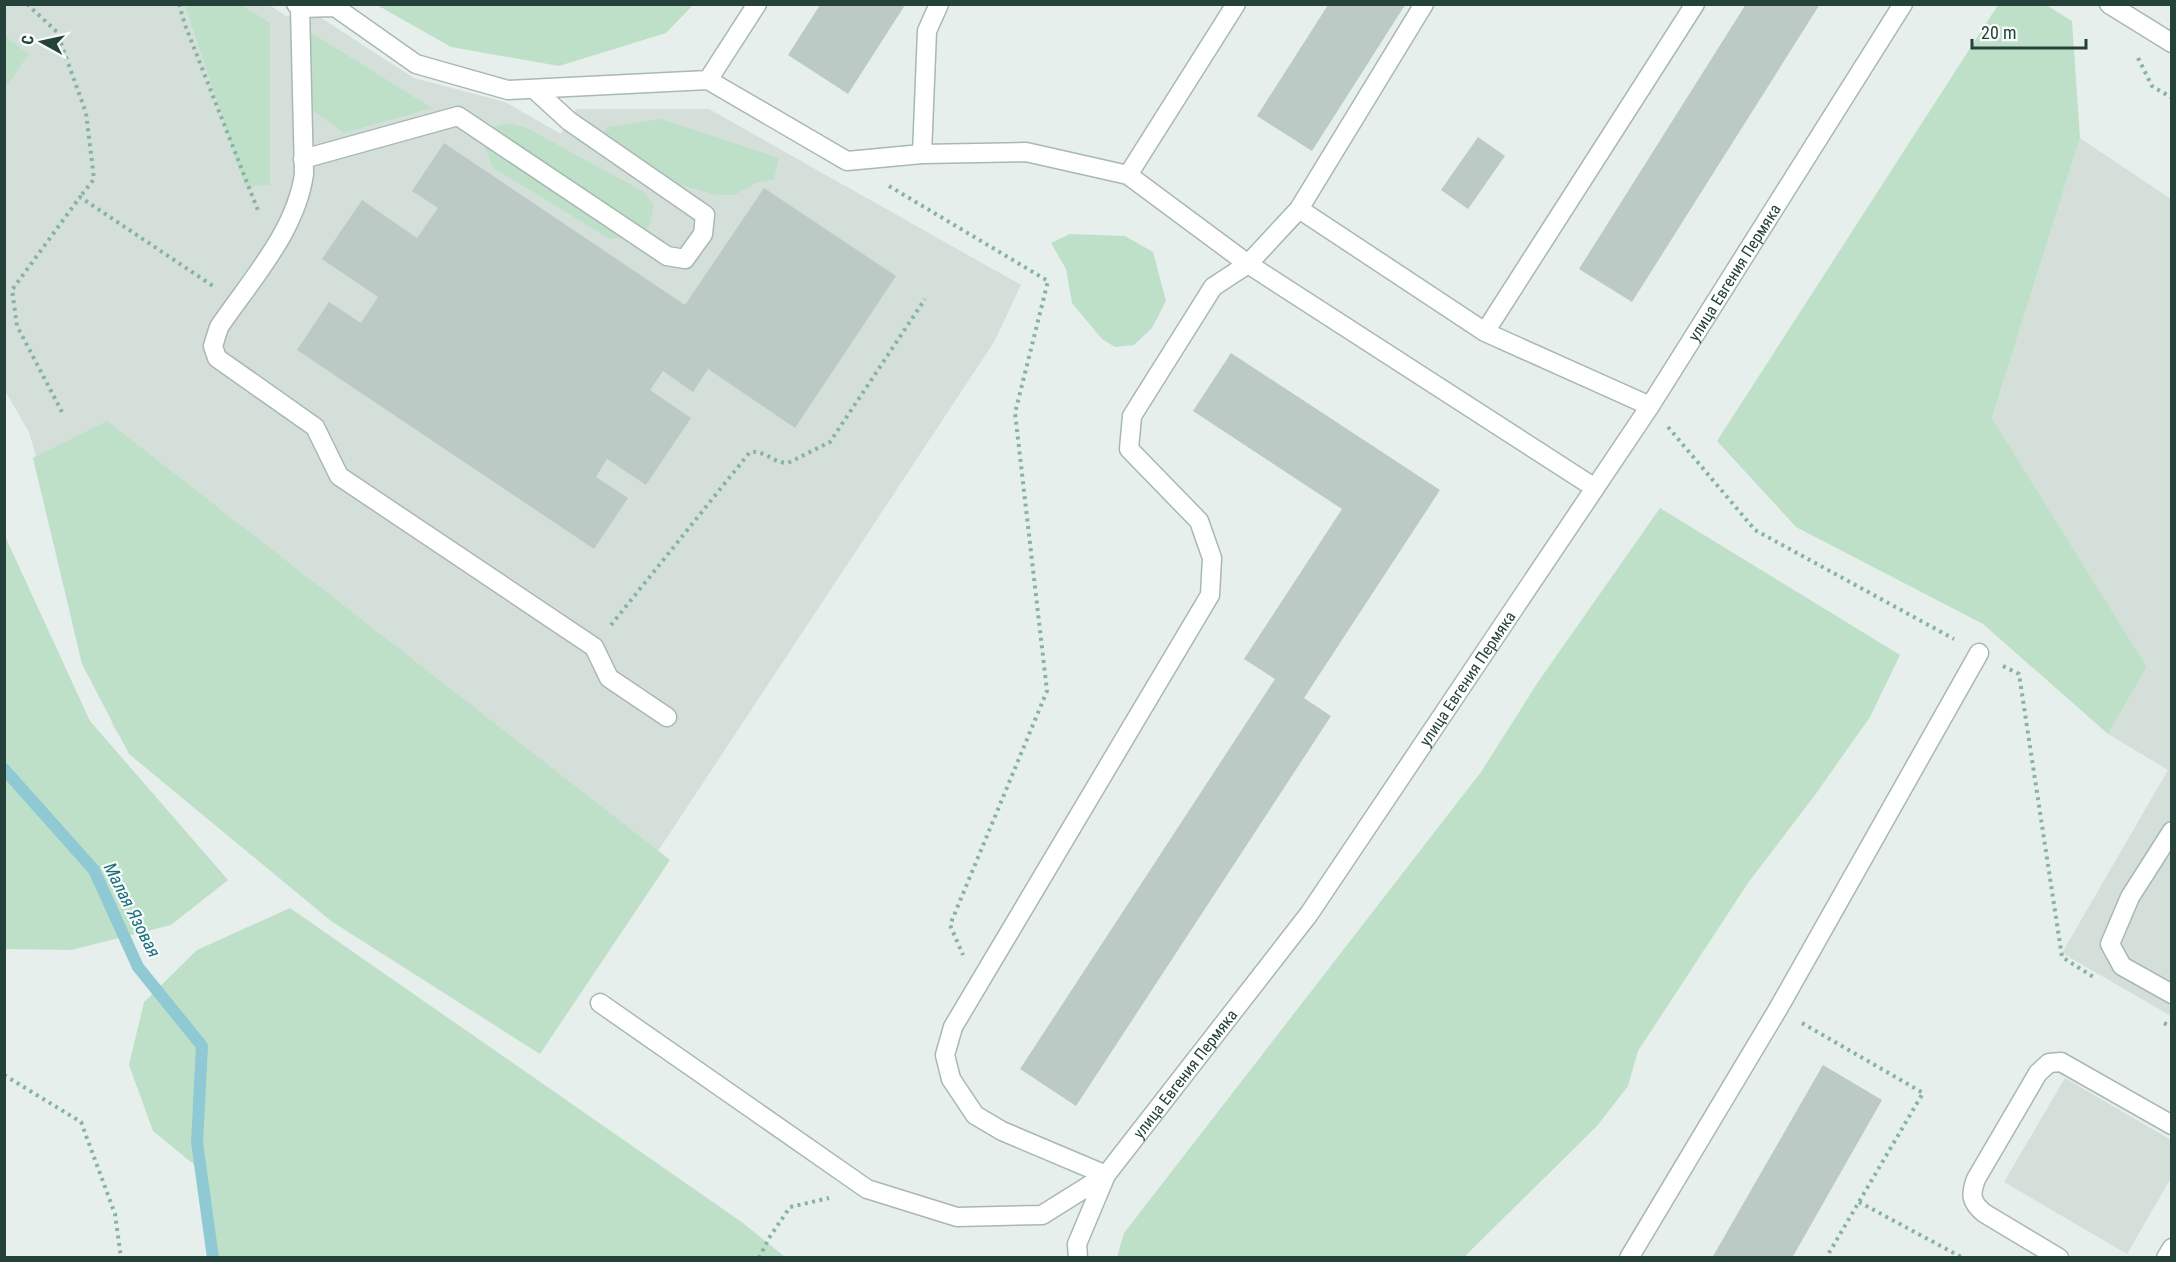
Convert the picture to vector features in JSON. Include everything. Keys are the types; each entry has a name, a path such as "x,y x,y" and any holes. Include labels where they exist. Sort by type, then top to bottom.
{"street":[{"path":"708,80 757,4"},
{"path":"922,154 927,31 939,4"},
{"path":"1128,175 1236,4"},
{"path":"1106,1175 1002,1131 975,1115 951,1079 945,1055 951,1036 977,987 1210,595 1212,558 1199,521 1129,449 1132,416 1213,287 1248,264 1299,209 1424,4"},
{"path":"1485,332 1695,4"},
{"name":"улица Евгения Пермяка","path":"1106,1175 1309,914 1650,406 1903,4"},
{"path":"2109,4 2172,43"},
{"path":"667,717 609,678 594,646 339,476 315,427 217,358 213,346 219,327 291,220 300,197 303,159 298,6 335,7 416,64 508,90 708,80 847,161 922,154 1026,152 1128,175 1248,264 1595,488"},
{"path":"303,159 458,116 667,256 685,259 703,234 705,215 700,208 569,121 534,89"},
{"path":"1299,209 1485,332 1650,406"},
{"path":"1629,1257 1778,1009 1979,653"},
{"path":"2172,831 2130,897 2110,944 2122,966 2172,994"},
{"path":"600,1003 867,1190 957,1217 1042,1215 1106,1175"},
{"path":"2059,1257 1984,1213 1974,1205 1971,1193 1976,1179 2038,1072 2049,1063 2061,1062 2172,1125"},
{"path":"1078,1257 1077,1244 1106,1175"},
{"path":"2166,1257 2172,1248"}],"path":[{"path":"27,4 57,32 86,113 94,179 12,290 16,326 62,412"},
{"path":"179,4 185,25 273,247"},
{"path":"887,185 1048,281 1015,413 1047,692 950,925 977,987"},
{"path":"80,197 236,302"},
{"path":"594,646 750,452 757,451 780,463 788,463 830,442 925,299"},
{"path":"1778,1009 1923,1093 1826,1257"},
{"path":"4,1075 81,1122 115,1214 121,1257"},
{"path":"759,1257 790,1207 867,1190"},
{"path":"1859,1202 1963,1257"}],"shaded area":[{"path":"268,4 286,16 318,16 414,78 505,102 561,134 576,109 709,109 1021,285 994,342 532,1042 131,753 113,726 29,432 5,391 4,5"},
{"path":"2080,138 2171,199 2171,1016 2062,953 2168,770 2108,734 2147,667 1992,418"},
{"path":"2065,1078 2171,1140 2171,1178 2127,1254 2004,1182"}],"green space":[{"path":"185,5 242,5 270,23 270,185 245,186"},
{"path":"377,5 693,5 666,33 559,66 451,47"},
{"path":"1998,5 2046,5 2072,21 2080,138 1992,418 2147,667 2108,734 1983,624 1796,527 1717,441"},
{"path":"310,32 432,108 344,133 305,105"},
{"path":"5,36 29,54 5,88"},
{"path":"661,119 779,158 774,179 756,183 734,195 717,195 667,181 603,140 606,127"},
{"path":"509,123 527,128 644,192 654,205 650,225 641,235 610,239 493,168 485,148 487,129"},
{"path":"1070,234 1125,236 1153,252 1166,301 1152,328 1134,345 1115,347 1102,339 1072,303 1066,269 1051,243"},
{"path":"107,421 670,860 540,1054 331,921 129,754 82,664 33,458"},
{"path":"1660,508 1900,655 1870,717 1815,795 1748,883 1638,1051 1628,1086 1597,1126 1464,1257 1117,1257 1124,1233 1481,772 1538,682"},
{"path":"4,534 90,721 228,880 171,925 71,950 5,949"},
{"path":"290,908 743,1223 785,1257 212,1257 208,1176 153,1131 129,1065 144,1002 197,950"}],"building":[{"path":"1746,4 1820,4 1632,302 1579,269"},
{"path":"820,5 905,5 848,94 788,55"},
{"path":"1328,5 1405,5 1312,151 1257,116"},
{"path":"1478,137 1505,156 1468,209 1441,190"},
{"path":"444,143 685,305 764,188 896,276 795,428 708,369 693,392 663,371 650,390 691,418 646,485 607,459 596,477 628,498 594,549 297,350 329,302 361,323 378,297 322,259 362,200 417,238 438,208 412,191"},
{"path":"1231,353 1440,490 1304,698 1331,716 1076,1106 1020,1069 1275,679 1244,659 1342,509 1193,411"},
{"path":"1823,1065 1882,1100 1792,1258 1712,1258"}],"waterway":[{"name":"Малая Язовая","path":"4,769 94,870 138,967 202,1046 197,1142 213,1258"}]}
